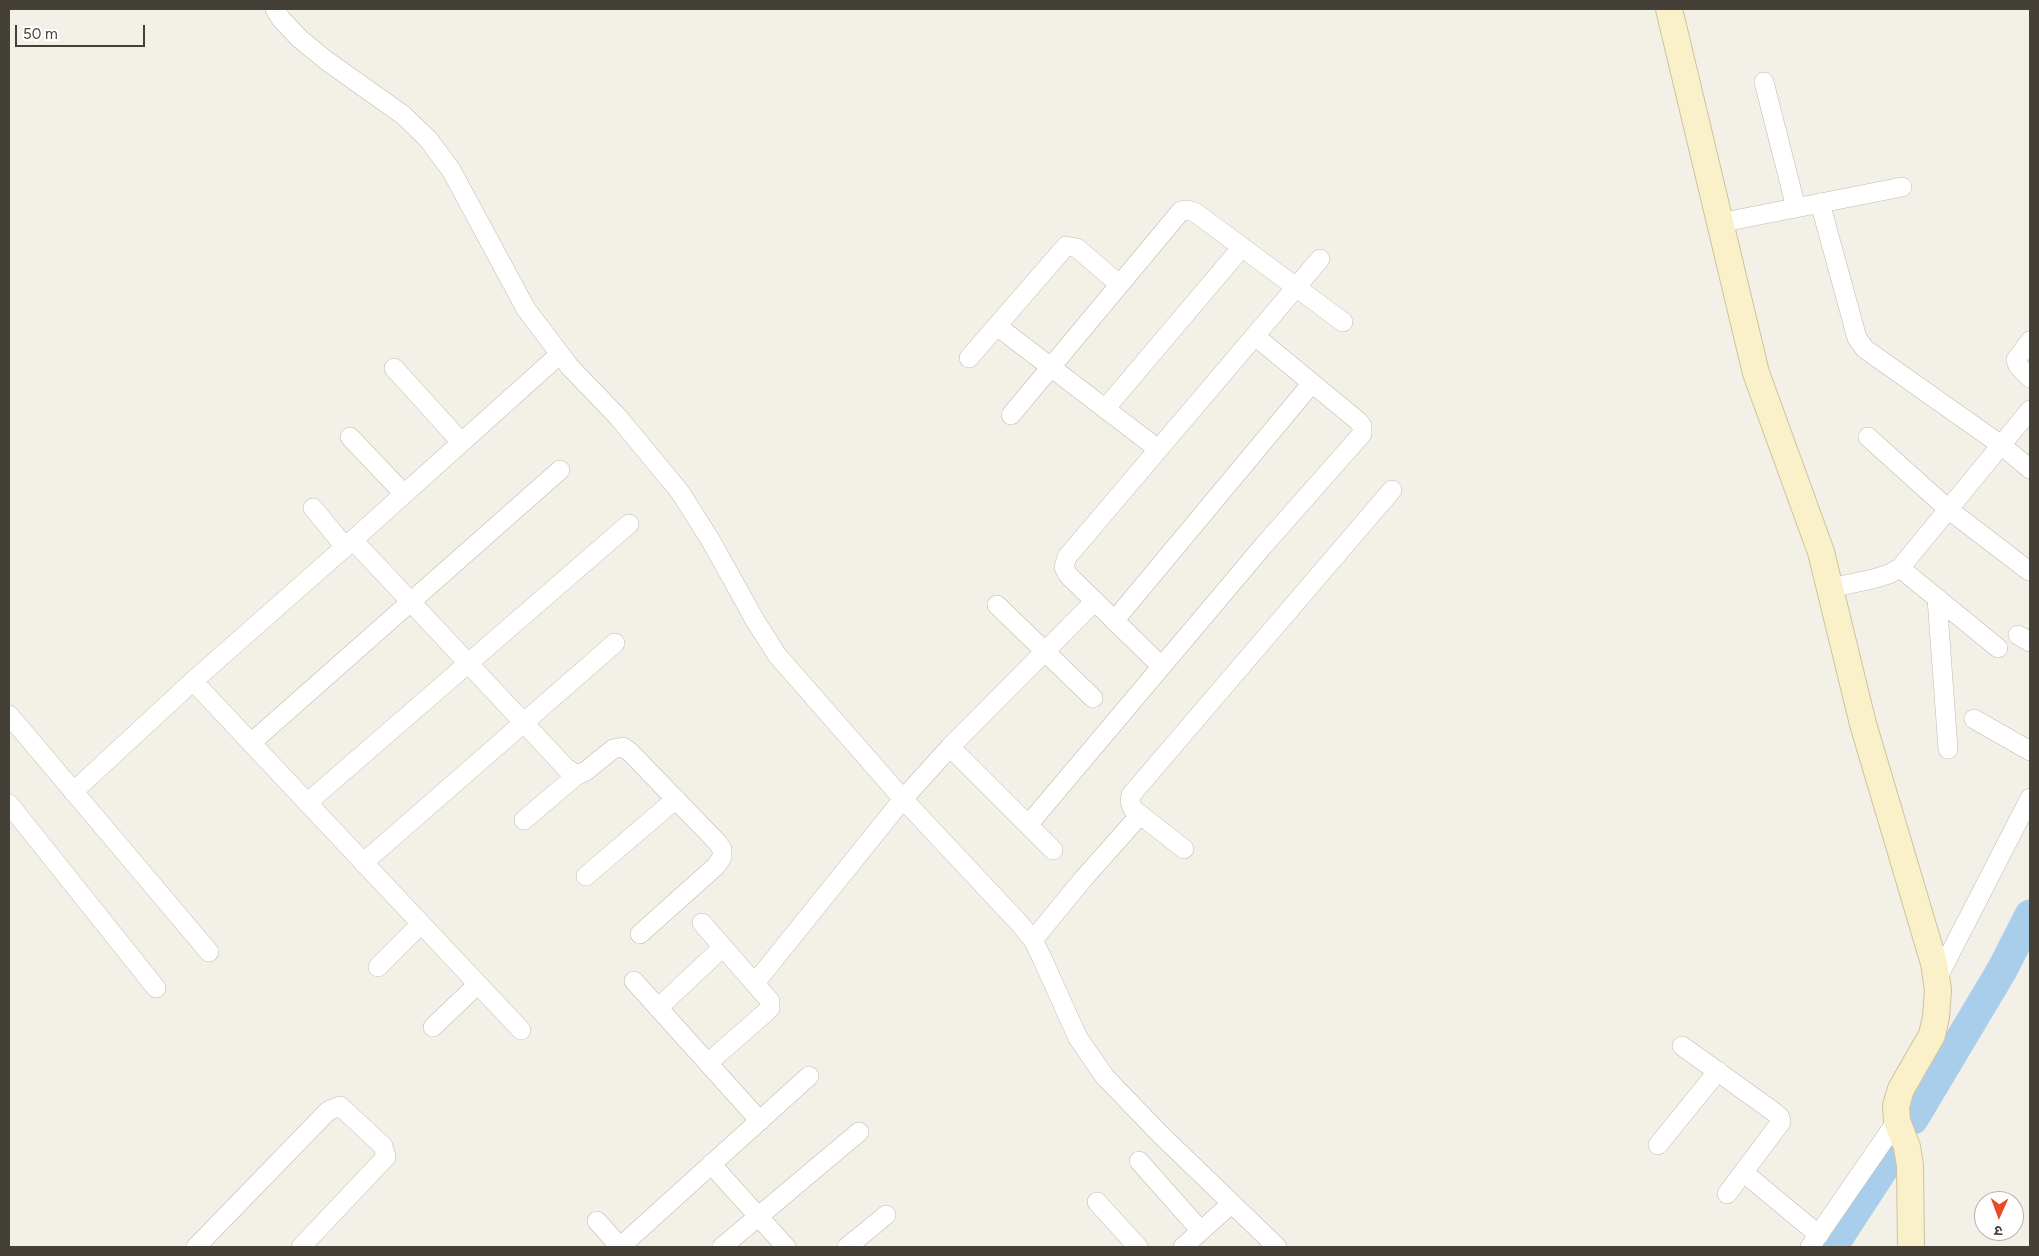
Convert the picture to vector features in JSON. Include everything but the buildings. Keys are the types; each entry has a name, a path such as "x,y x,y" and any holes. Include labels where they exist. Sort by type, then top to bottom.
{"street":[{"path":"275,9 281,19 300,39 327,61 403,115 428,139 451,170 526,309 560,354 618,417 680,492 711,541 777,656 903,798 1020,924 1032,940 1078,1038 1105,1077 1231,1204 1277,1247"},
{"path":"1669,9 1756,373 1820,552 1863,724 1934,963 1938,990 1936,1017 1932,1035 1901,1089 1896,1106 1897,1121 1907,1147 1910,1166 1911,1247"},
{"path":"1764,82 1796,208"},
{"path":"1720,223 1902,187"},
{"path":"1820,203 1858,338 1865,349 2001,444 2030,469"},
{"path":"1011,415 1181,211 1188,210 1196,213 1343,322"},
{"path":"969,358 1066,246 1077,248 1119,284"},
{"path":"1105,410 1242,247"},
{"path":"1161,666 1068,576 1064,567 1067,557 1320,259"},
{"path":"997,326 1158,449"},
{"path":"1028,825 1264,545 1362,434 1362,426 1358,421 1255,336"},
{"path":"2030,341 2016,360 2018,366 2030,378"},
{"path":"73,792 193,681 560,354"},
{"path":"394,368 462,442"},
{"path":"1114,621 1312,383"},
{"path":"1830,588 1873,579 1900,568 2030,410"},
{"path":"350,437 404,494"},
{"path":"1868,437 1948,508 2029,571"},
{"path":"251,743 560,470"},
{"path":"1184,848 1133,810 1130,802 1131,795 1392,490"},
{"path":"313,508 412,601 467,664 566,768 577,775"},
{"path":"307,803 629,524"},
{"path":"1900,568 1998,648"},
{"path":"1937,598 1948,749"},
{"path":"755,983 903,798 950,747 1094,602"},
{"path":"997,605 1093,698"},
{"path":"364,863 615,643"},
{"path":"193,681 520,1030"},
{"path":"9,716 208,952"},
{"path":"1974,719 2030,751"},
{"path":"524,820 577,775 586,771 613,749 622,747 630,752 722,849 722,857 716,866 640,934"},
{"path":"950,747 1052,850"},
{"path":"1936,979 2030,798"},
{"path":"586,876 676,799"},
{"path":"9,804 156,988"},
{"path":"1032,940 1140,815"},
{"path":"702,923 770,1001 770,1008 708,1063"},
{"path":"378,967 422,924"},
{"path":"658,1008 723,947"},
{"path":"634,981 760,1121"},
{"path":"433,1027 478,984"},
{"path":"1682,1046 1780,1117 1781,1122 1727,1194"},
{"path":"1658,1145 1718,1072"},
{"path":"597,1221 616,1246 712,1164 810,1076"},
{"path":"196,1247 328,1111 340,1106 382,1146 386,1157 301,1247"},
{"path":"1743,1172 1814,1241 1897,1121"},
{"path":"722,1247 859,1132"},
{"path":"1139,1161 1201,1231"},
{"path":"712,1164 786,1247"},
{"path":"1097,1202 1138,1247"},
{"path":"1183,1247 1231,1204"},
{"path":"847,1247 886,1215"}],"waterway":[{"path":"1913,1119 2002,970 2030,915"},
{"path":"1832,1247 1892,1155"}]}
